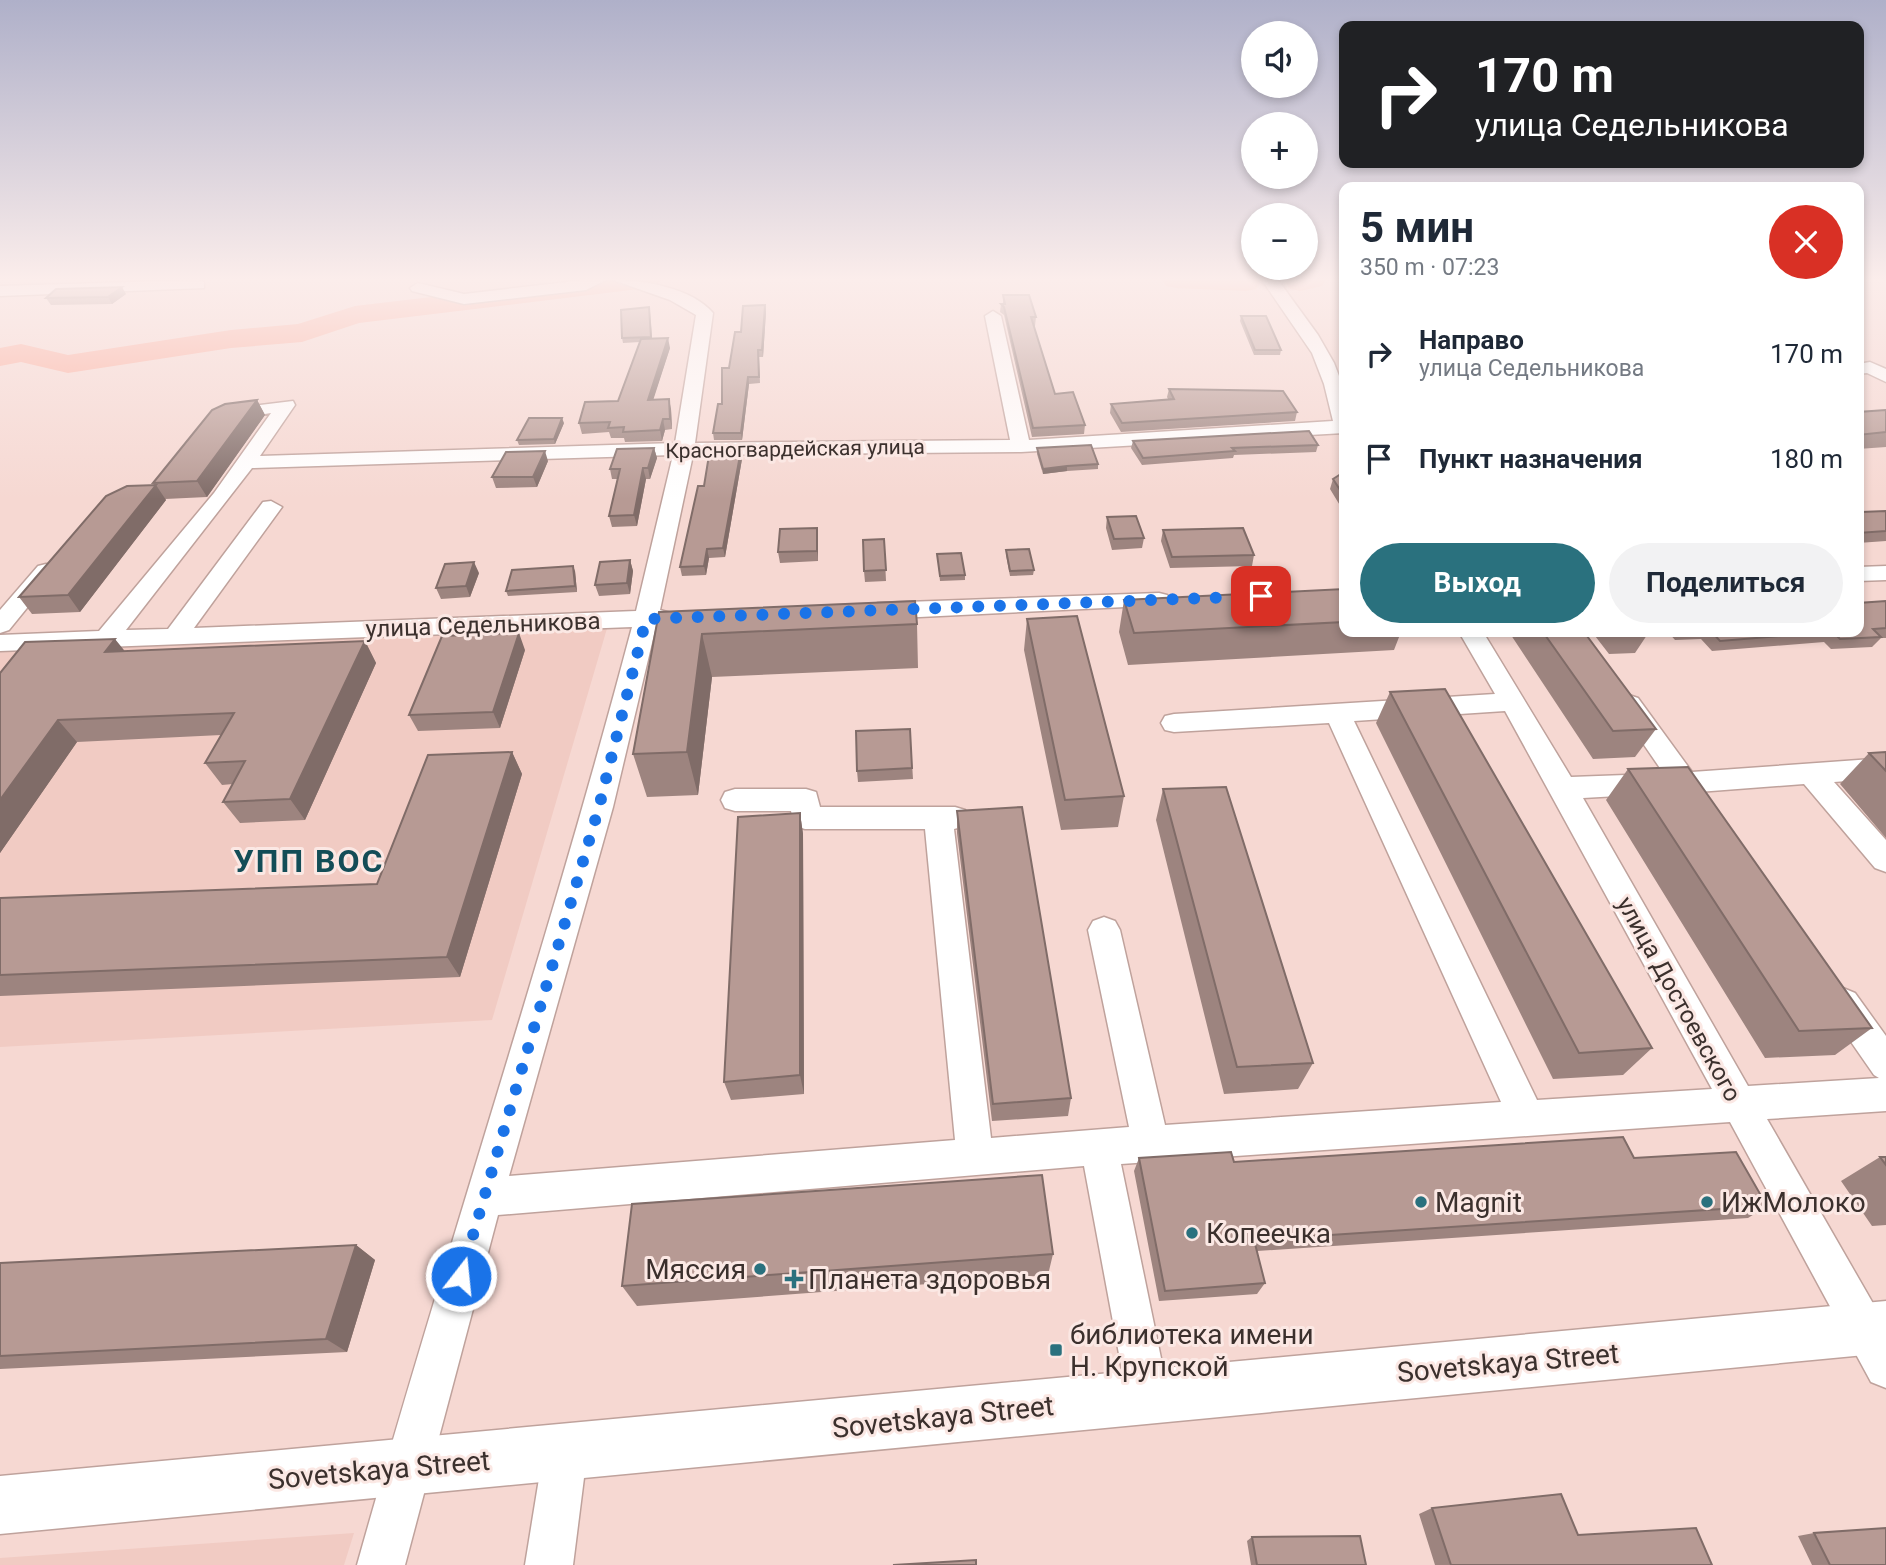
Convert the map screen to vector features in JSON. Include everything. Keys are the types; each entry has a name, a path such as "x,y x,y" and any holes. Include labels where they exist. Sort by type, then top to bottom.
{"main road":[{"name":"Sovetskaya Street","path":"0,1505 407,1466 565,1454 1148,1397 1879,1341"}],"street":[{"path":"381,1565 484,1197 599,807 646,619 684,449 699,353"},
{"path":"1001,353 1021,446"},
{"path":"1320,353 1339,400"},
{"path":"1864,368 1870,367 1886,377"},
{"path":"106,639 246,462 286,405 229,412 208,421"},
{"name":"Красногвардейская улица","path":"246,462 684,449 1021,446 1339,426"},
{"path":"174,638 271,507"},
{"path":"0,625 62,552"},
{"path":"1864,574 1886,573"},
{"path":"852,612 1178,599"},
{"name":"улица Седельникова","path":"0,643 687,617"},
{"name":"улица Достоевского","path":"1474,637 1563,788 1737,1104 1879,1341"},
{"path":"1616,686 1693,794"},
{"path":"1174,723 1511,702"},
{"path":"1338,714 1527,1118"},
{"path":"1563,788 1693,794 1811,774 1886,768"},
{"path":"1811,774 1886,860"},
{"path":"736,800 806,800 805,818 985,818"},
{"path":"938,818 975,1157"},
{"path":"1104,930 1151,1144"},
{"path":"1830,985 1886,1063"},
{"path":"484,1197 1099,1147 1886,1094"},
{"path":"1099,1147 1148,1397"},
{"path":"549,1565 565,1454"}],"shaded area":[{"path":"608,625 492,1020 0,1047 0,652"},
{"path":"354,1533 344,1565 0,1565 0,1558"}],"building":[{"path":"636,353 663,353 648,400 669,399 670,419 663,419 660,430 623,432 624,427 608,428 610,422 579,423 585,402 618,401"},
{"path":"731,353 758,353 759,377 748,377 741,433 713,433 718,404 722,404 722,368 729,368"},
{"path":"1015,353 1042,353 1055,394 1073,392 1085,425 1033,428"},
{"path":"1169,389 1283,391 1297,412 1122,423 1111,404 1174,399"},
{"path":"257,400 197,481 153,483 212,410 225,404"},
{"path":"1886,410 1886,432 1864,434 1864,412"},
{"path":"529,418 562,418 554,439 517,440"},
{"path":"1309,431 1318,445 1232,448 1235,451 1143,458 1133,441"},
{"path":"1091,445 1098,464 1043,469 1037,448"},
{"path":"654,448 648,468 643,468 634,515 609,516 620,469 610,469 617,449"},
{"path":"710,449 741,450 723,548 707,549 704,566 680,567 698,486 704,486"},
{"path":"545,451 533,477 492,477 506,452"},
{"path":"1339,475 1339,488 1333,479"},
{"path":"156,485 68,595 19,597 106,496 127,486"},
{"path":"1886,511 1886,531 1864,533 1864,512"},
{"path":"1136,516 1144,538 1114,539 1107,517"},
{"path":"817,528 817,551 778,552 780,529"},
{"path":"1243,528 1254,555 1172,557 1163,530"},
{"path":"884,539 886,570 864,571 863,540"},
{"path":"1029,549 1034,570 1010,571 1006,550"},
{"path":"961,553 965,575 940,576 937,554"},
{"path":"630,560 627,583 595,585 600,562"},
{"path":"474,562 466,586 436,588 445,564"},
{"path":"573,566 575,586 506,591 512,570"},
{"path":"1339,589 1339,622 1134,633 1124,600"},
{"path":"915,601 917,624 702,634 687,752 633,754 659,612"},
{"path":"1886,601 1886,628 1873,629 1881,637 1840,639 1838,637 1864,637 1864,603"},
{"path":"1077,616 1124,796 1065,800 1027,619"},
{"path":"519,633 493,712 409,715 442,636"},
{"path":"1547,637 1588,637 1656,729 1613,731"},
{"path":"1716,637 1769,637 1720,641"},
{"path":"115,639 105,652 365,641 290,799 223,802 245,761 205,763 234,713 58,720 0,800 0,673 25,642"},
{"path":"1445,689 1652,1048 1579,1053 1390,692"},
{"path":"910,729 912,768 857,771 856,731"},
{"path":"512,752 447,957 0,975 0,898 377,884 428,755"},
{"path":"1886,752 1886,771 1869,753"},
{"path":"1688,767 1872,1028 1799,1031 1628,769"},
{"path":"1226,787 1313,1063 1237,1067 1163,789"},
{"path":"1022,807 1071,1098 993,1104 957,811"},
{"path":"800,813 800,1075 724,1082 738,817"},
{"path":"1623,1137 1634,1158 1736,1152 1767,1206 1254,1240 1265,1283 1165,1291 1139,1158 1231,1152 1234,1162"},
{"path":"1042,1175 1053,1254 622,1286 632,1204"},
{"path":"356,1245 326,1339 0,1356 0,1263"},
{"path":"1561,1494 1578,1535 1696,1528 1712,1565 1451,1565 1432,1508"},
{"path":"1886,1528 1886,1565 1830,1565 1814,1533"},
{"path":"1360,1536 1366,1565 1257,1565 1252,1537"},
{"path":"976,1560 976,1565 893,1565"}],"waterway":[{"path":"0,357 21,353"},
{"path":"21,353 68,364 140,353"}],"place":[{"name":"Magnit","path":"1421,1202"},
{"name":"ИжМолоко","path":"1707,1202"},
{"name":"Копеечка","path":"1192,1233"},
{"name":"Мяссия","path":"760,1269"},
{"name":"Планета здоровья","path":"794,1279"},
{"name":"библиотека имени Н. Крупской","path":"1056,1350"}],"district":[{"name":"УПП ВОС","path":"309,861"}],"route":[{"path":"461,1276 599,807 646,619 1261,596"}]}
